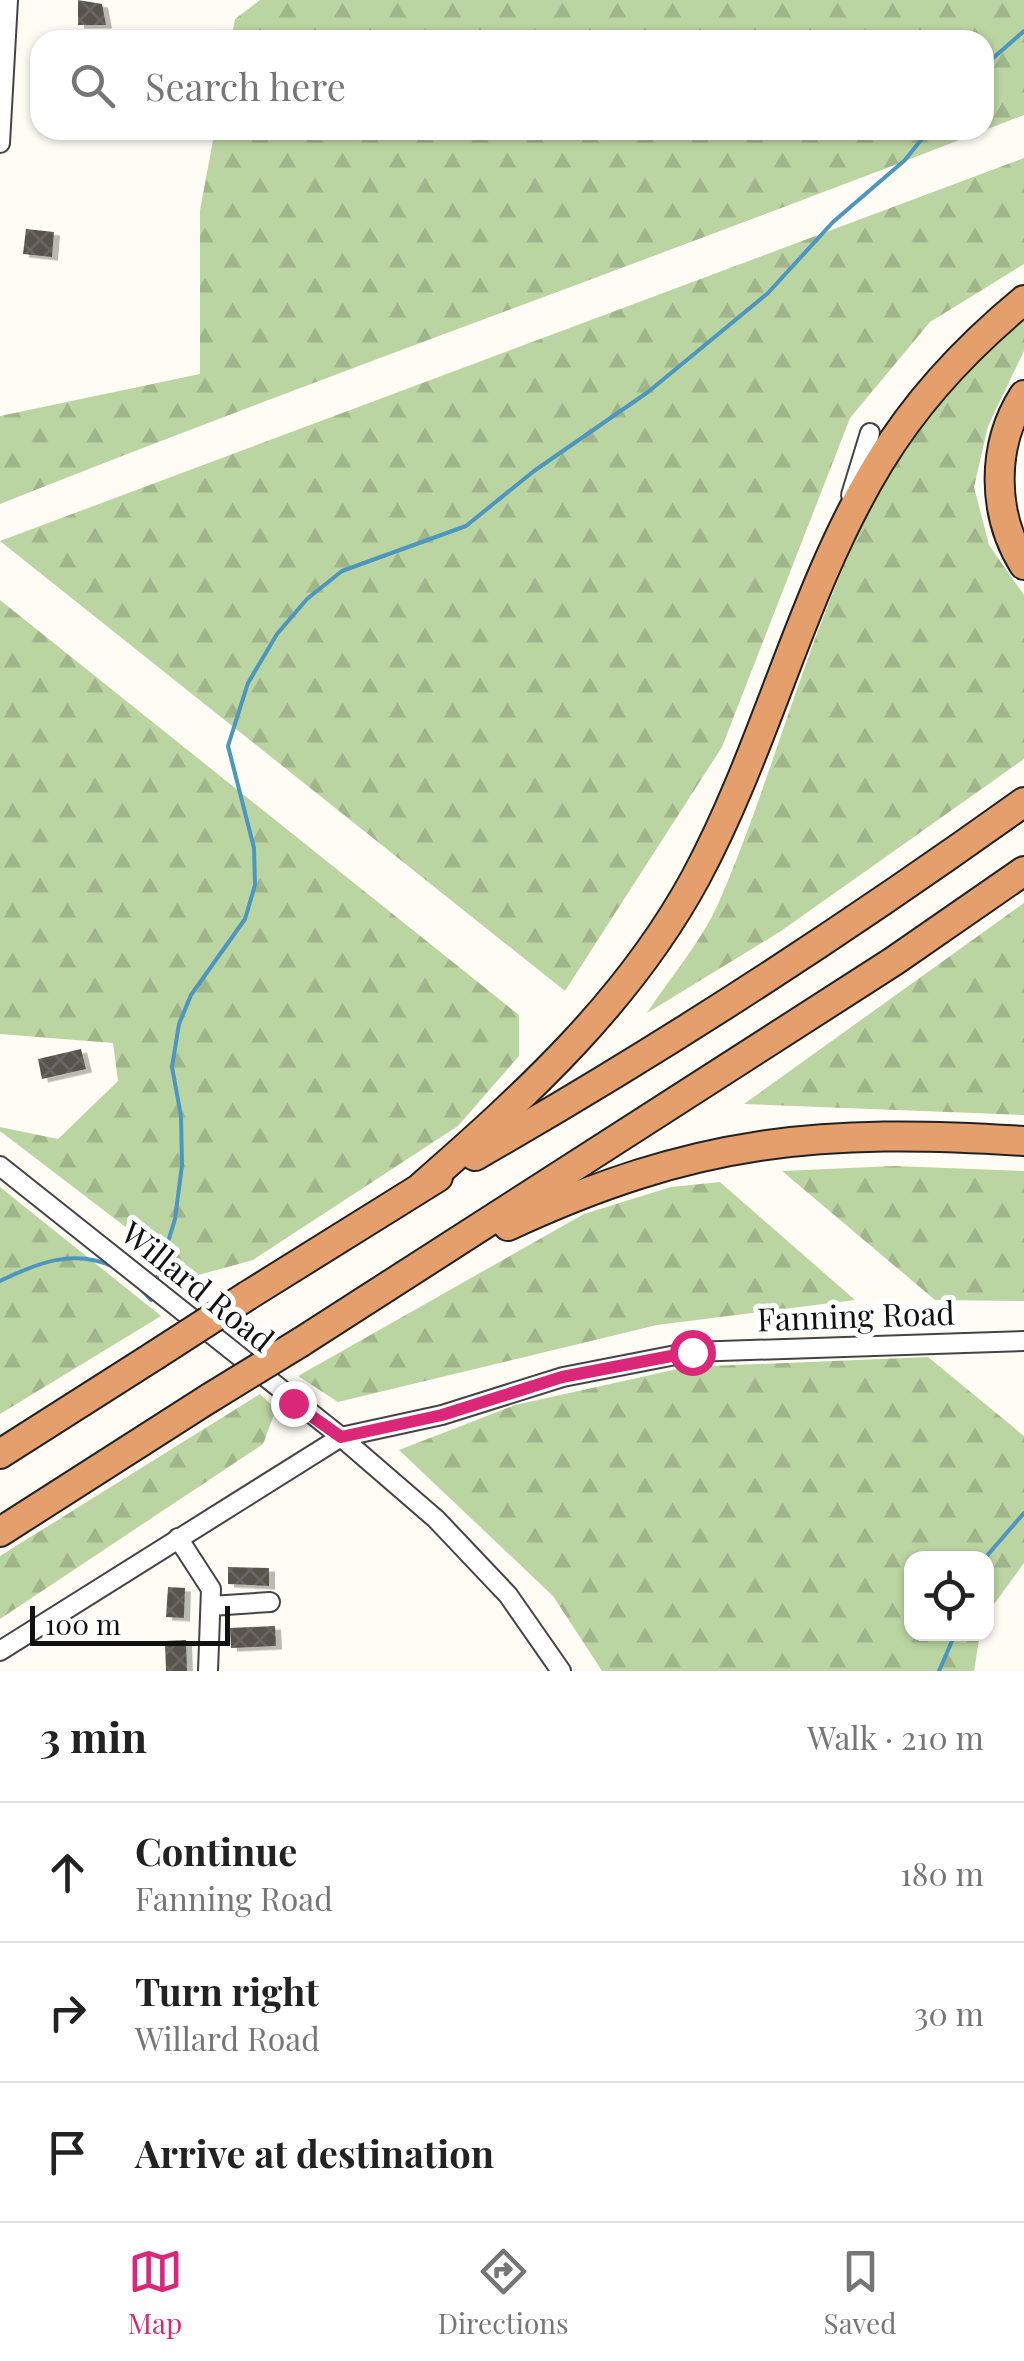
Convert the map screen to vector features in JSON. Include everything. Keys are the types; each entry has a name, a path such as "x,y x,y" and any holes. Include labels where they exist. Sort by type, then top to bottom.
{"highway":[{"path":"422,1186 580,1040 665,930 732,806 857,502 900,430 959,359 1024,300"},
{"path":"1024,395 1008,429 1000,486 1002,515 1024,565"},
{"path":"0,1454 422,1186 561,1107 858,916 1024,802"},
{"path":"0,1532 894,961 1024,871"},
{"path":"382,1291 582,1193 657,1166 718,1151 846,1135 1024,1141"}],"street":[{"path":"0,143 8,0"},
{"path":"826,574 870,434"},
{"name":"Willard Road","path":"0,1166 341,1437 486,1569 561,1671"},
{"name":"Fanning Road","path":"0,1651 341,1437 442,1415 562,1377 692,1352 1024,1341"},
{"path":"178,1538 211,1589 208,1671"},
{"path":"211,1606 270,1602"}],"green space":[{"path":"260,0 1024,0 1024,115 994,126 994,30 233,30 235,19"},
{"path":"213,140 959,140 0,504 0,416 200,374 200,210"},
{"path":"1024,158 1024,264 930,322 850,418 722,747 565,991 0,541"},
{"path":"1024,317 1024,351 988,426 974,487 989,545 1024,595 1024,759 781,931 647,1013 718,904 835,586 871,507 913,434 963,370"},
{"path":"0,600 519,1015 519,1056 458,1126 253,1260 191,1277 0,1131 0,1127 58,1139 118,1081 113,1043 0,1034"},
{"path":"1024,903 1024,1115 744,1104"},
{"path":"894,1166 1024,1171 1024,1301 935,1300 782,1171"},
{"path":"720,1182 855,1300 657,1325 338,1402 298,1376 584,1214 671,1187"},
{"path":"0,1187 161,1316 0,1414"},
{"path":"928,1357 1024,1436 1024,1563 994,1604 994,1551 904,1551 904,1641 979,1641 974,1671 602,1671 553,1596 399,1450 515,1405 687,1367"},
{"path":"260,1394 276,1409 263,1444 0,1619 0,1556"}],"building":[{"path":"78,0 102,4 106,25 78,25"},
{"path":"26,229 54,232 52,257 23,254"},
{"path":"81,1049 86,1069 42,1079 38,1059"},
{"path":"228,1567 269,1568 269,1586 228,1584"},
{"path":"168,1587 185,1588 184,1618 166,1617"},
{"path":"275,1626 276,1646 231,1648 230,1628"},
{"path":"186,1640 187,1671 166,1671 165,1641"}],"waterway":[{"path":"994,57 1024,31"},
{"path":"156,1281 175,1219 182,1165 181,1116 172,1067 179,1024 191,995 245,919 255,885 254,848 228,746 248,683 277,634 307,599 342,571 466,526 534,471 648,392 768,293 833,222 905,160 921,140"},
{"path":"0,1281 42,1264 70,1258 114,1267"},
{"path":"137,1285 151,1300"},
{"path":"991,1551 1024,1513"},
{"path":"939,1671 952,1641"}],"route":[{"path":"293,1403 341,1437 442,1415 562,1377 692,1352"}]}
